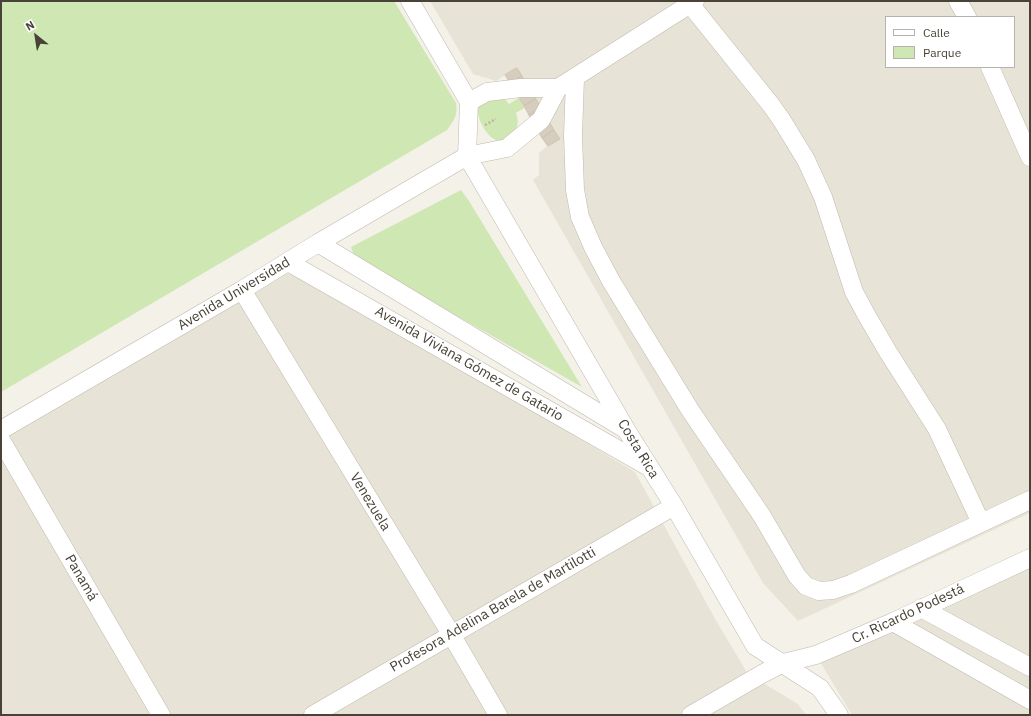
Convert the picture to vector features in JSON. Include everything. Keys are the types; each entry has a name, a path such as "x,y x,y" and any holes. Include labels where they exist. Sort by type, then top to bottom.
{"street":[{"path":"410,1 469,102 466,156"},
{"path":"958,1 966,16"},
{"path":"469,102 487,92 521,88 558,88 692,3 771,105 806,160 823,197 854,292 888,352 937,428 981,523"},
{"path":"990,68 1030,157"},
{"path":"575,78 573,136 575,190 580,217 590,239 611,281 690,410 762,516 797,576 806,586 819,591 833,590 851,584 1030,500"},
{"name":"Avenida Universidad","path":"1,430 242,290 318,243 466,156 507,148 541,120 558,88"},
{"name":"Costa Rica","path":"466,156 627,431 674,506 755,646 820,688 838,715"},
{"name":"Avenida Viviana Gómez de Gatario","path":"318,243 627,431"},
{"name":"Avenida Viviana Gómez de Gatario","path":"288,262 649,467"},
{"name":"Venezuela","path":"242,290 451,634 498,715"},
{"name":"Panamá","path":"1,440 161,715"},
{"name":"Profesora Adelina Barela de Martilotti","path":"313,715 674,506"},
{"name":"Cr. Ricardo Podestá","path":"691,715 783,663 816,655 893,622 1030,558"},
{"path":"921,608 1030,667"},
{"path":"893,622 1030,700"}],"shaded area":[{"path":"430,1 1030,1 1030,513 798,621 763,583 533,180 539,175 539,153 547,146 505,75 496,81 473,74"},
{"path":"282,272 317,281 635,472 714,617 748,674 798,704 806,715 1,715 1,439"},
{"path":"1030,558 1030,715 852,715 816,655"}],"green space":[{"path":"1,1 394,1 456,103 456,115 447,130 1,392"},
{"path":"497,97 505,99 509,104 519,98 524,108 516,113 518,124 516,129 503,141 495,140 491,137 484,129 478,114 480,104"},
{"path":"461,190 582,387 355,258 351,247"}],"building":[{"path":"517,68 522,76 510,83 505,75"},
{"path":"522,76 536,99 524,106 510,83"},
{"path":"536,99 541,108 529,115 524,106"},
{"path":"541,108 554,130 542,138 529,115"},
{"path":"554,130 560,139 548,146 542,138"}]}
